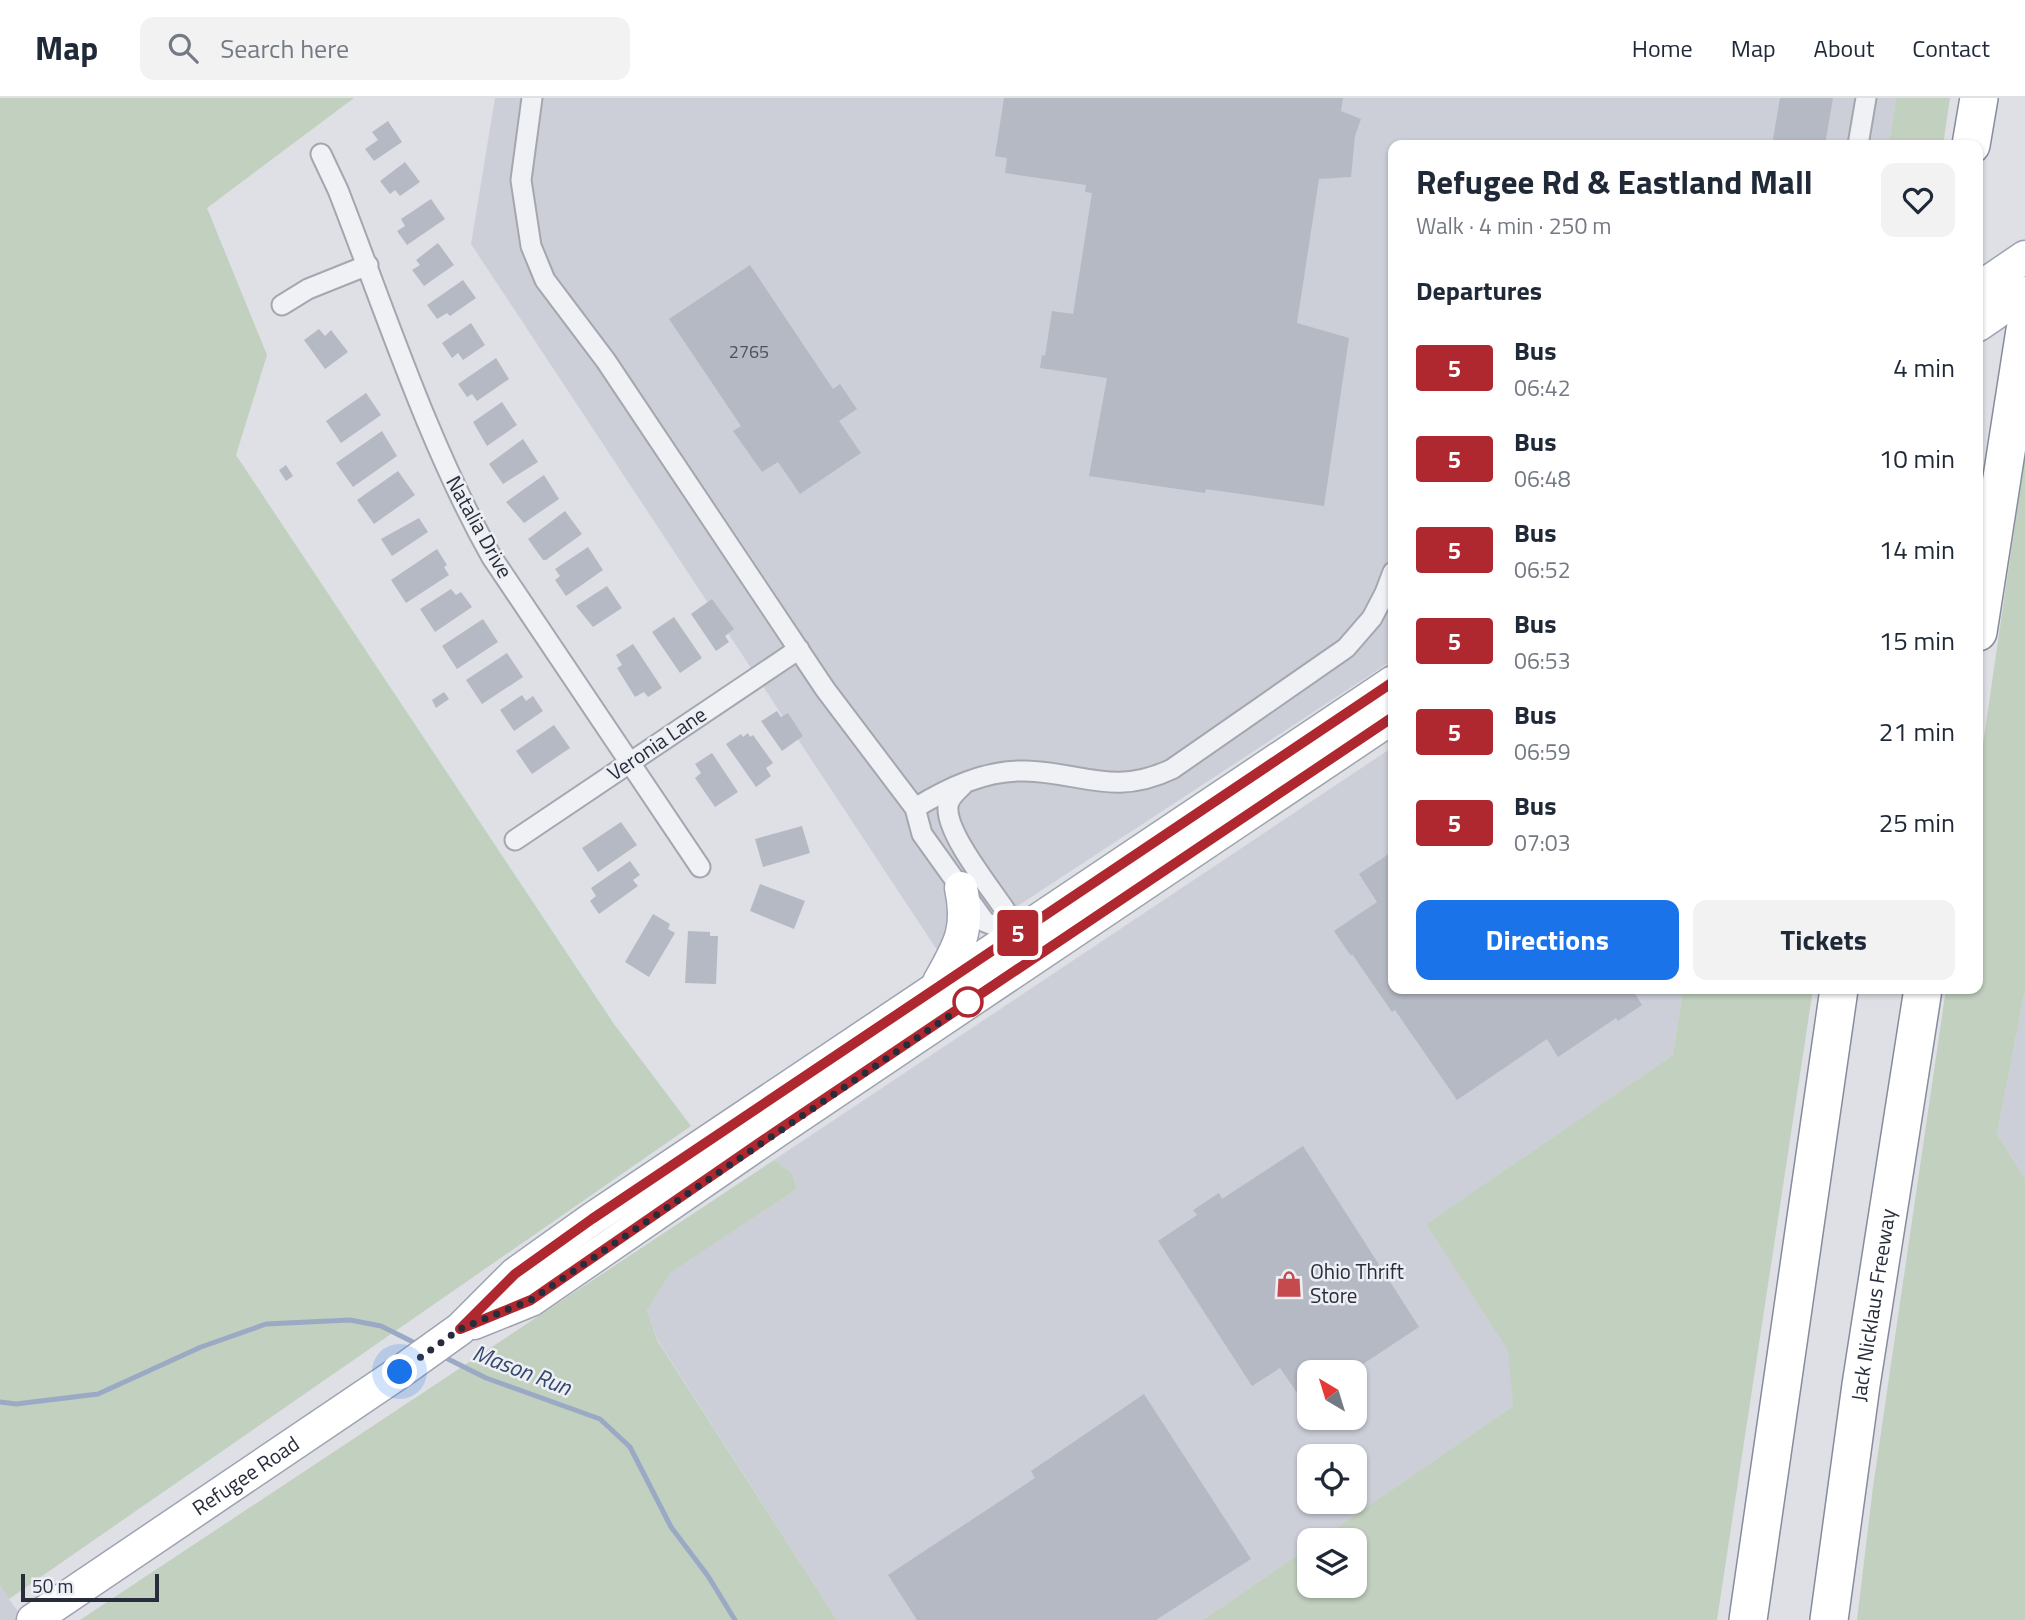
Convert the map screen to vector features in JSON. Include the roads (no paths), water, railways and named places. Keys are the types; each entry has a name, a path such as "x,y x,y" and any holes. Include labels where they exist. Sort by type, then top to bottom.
{"highway":[{"path":"1972,140 1979,98"},
{"path":"1983,600 2025,330"},
{"path":"1748,1620 1838,994"},
{"name":"Jack Nicklaus Freeway","path":"1829,1620 1861,1385 1922,994"}],"main road":[{"path":"1983,286 2025,257"},
{"path":"1983,322 2025,293"},
{"name":"Refugee Road","path":"441,1342 531,1300 1012,944 1388,685"},
{"name":"Refugee Road","path":"33,1620 441,1342 515,1274 936,987 1388,720"},
{"path":"936,987 957,951 965,923 961,888"}],"street":[{"path":"532,98 521,180 529,239 540,271 606,361 834,701 915,808 922,834 985,922 1012,944"},
{"path":"1859,140 1866,98"},
{"name":"Natalia Drive","path":"321,154 368,265 446,469 470,517 491,556 700,867"},
{"path":"282,305 316,286 368,265"},
{"path":"915,808 953,786 1021,771 1102,783 1120,783 1150,778 1172,769 1346,648 1373,618 1388,585"},
{"name":"Veronia Lane","path":"515,840 799,649"},
{"path":"966,782 949,802 948,811 954,834 1005,910 1012,944"},
{"path":"915,808 939,822 944,830 954,834"}],"waterway":[{"name":"Mason Run","path":"0,1402 16,1404 98,1394 201,1347 266,1324 350,1320 381,1326 421,1346"},
{"name":"Mason Run","path":"442,1356 486,1378 600,1419 630,1447 671,1527 708,1576 735,1620"}],"place":[{"name":"Ohio Thrift Store","path":"1289,1284"}]}
